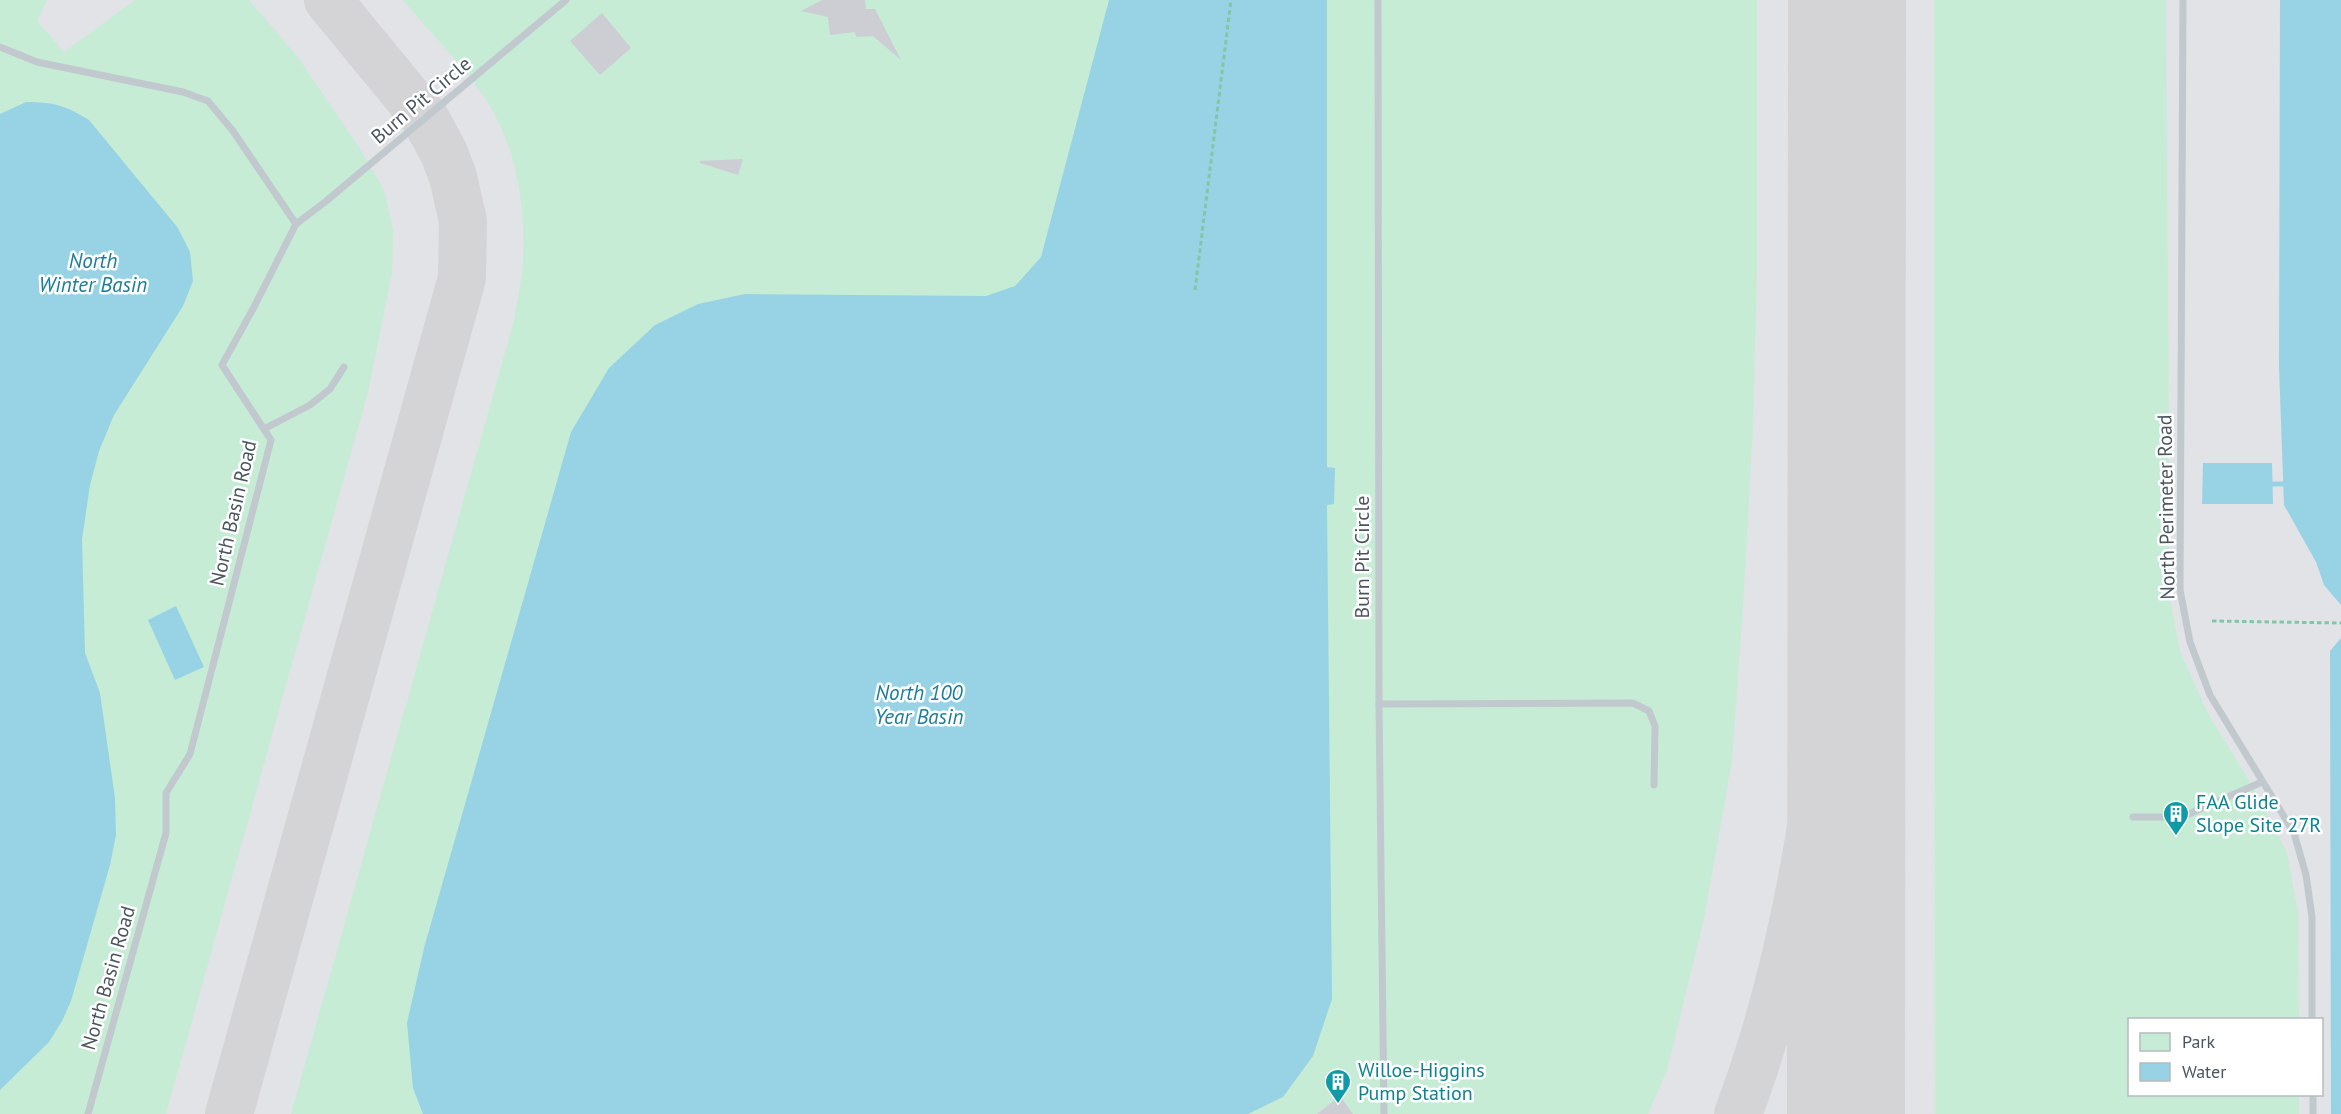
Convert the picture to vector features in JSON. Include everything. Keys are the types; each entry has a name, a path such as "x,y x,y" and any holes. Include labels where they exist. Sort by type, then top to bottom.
{"lane":[{"name":"Burn Pit Circle","path":"296,224 566,0"},
{"name":"Burn Pit Circle","path":"1378,0 1378,704 1384,1114"},
{"name":"North Perimeter Road","path":"2183,0 2180,590 2190,642 2210,695 2294,833 2307,875 2312,917 2313,1018"},
{"path":"0,47 37,62 183,92 208,101 240,140 296,224"},
{"name":"North Basin Road","path":"88,1114 166,833 166,792 190,753 271,440 222,365 254,309 296,224"},
{"path":"264,429 310,405 330,389 344,367"},
{"path":"1378,704 1633,703 1649,711 1655,726 1654,785"},
{"path":"2133,817 2182,817 2262,782"},
{"path":"2313,1096 2313,1114"}],"path":[{"path":"1195,290 1231,0"},
{"path":"2212,621 2341,623"}],"shaded area":[{"path":"0,0 2341,0 2341,1114 0,1114"}],"green space":[{"path":"0,0 47,0 37,21 64,52 135,0 249,0 297,56 358,146 384,190 393,230 392,273 368,392 166,1114 0,1114"},
{"path":"403,0 1757,0 1757,266 1753,425 1732,761 1704,919 1667,1070 1648,1114 291,1114 515,317 522,269 523,218 516,175 504,134 474,83"},
{"path":"1934,0 2166,0 2170,599 2180,651 2207,712 2259,797 2287,853 2298,912 2299,1018 2128,1018 2128,1096 2299,1096 2299,1114 1935,1114"}],"water":[{"name":"North 100 Year Basin","path":"1109,0 1327,0 1327,467 1335,468 1334,504 1327,505 1332,999 1313,1056 1283,1097 1248,1114 423,1114 413,1088 407,1023 424,948 571,432 609,368 655,325 698,304 745,294 986,296 1015,286 1041,257"},
{"path":"2280,0 2341,0 2341,605 2324,585 2316,562 2284,505 2279,366"},
{"name":"North Winter Basin","path":"26,102 59,105 89,120 178,228 190,252 193,281 183,306 114,415 99,451 90,485 82,539 85,653 100,693 115,798 116,835 110,865 71,1001 62,1021 49,1042 0,1090 0,114"},
{"path":"2203,463 2272,463 2273,504 2202,504"},
{"path":"176,606 204,667 175,680 148,620"},
{"path":"2341,638 2341,1114 2331,1114 2330,651"}],"building":[{"path":"822,0 865,0 866,9 875,9 901,60 873,36 856,37 855,32 830,35 828,17 801,11"},
{"path":"602,13 631,48 600,75 570,41"},
{"path":"743,159 738,175 700,163 700,161"},
{"name":"Willoe-Higgins Pump Station","path":"1340,1096 1353,1114 1317,1114"}],"waterway":[{"path":"2268,484 2288,484"}],"taxiway":[{"path":"229,1114 462,278 463,221 453,177 444,153 425,118 328,0"},
{"path":"1738,1114 1761,1047 1796,911 1820,772 1847,562"}],"runway":[{"path":"1846,1114 1847,0"}],"place":[{"name":"FAA Glide Slope Site 27R","path":"2176,837"},
{"name":"Willoe-Higgins Pump Station","path":"1338,1105"}]}
